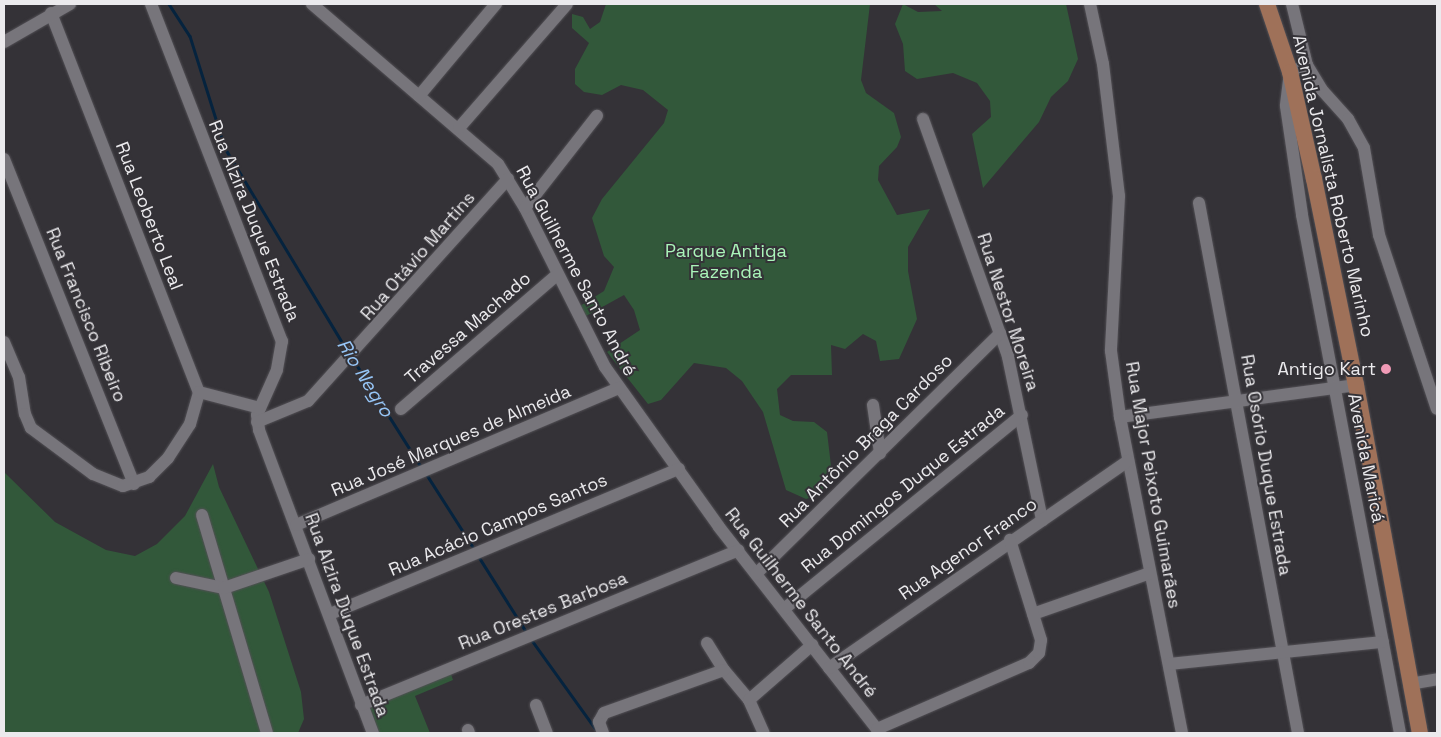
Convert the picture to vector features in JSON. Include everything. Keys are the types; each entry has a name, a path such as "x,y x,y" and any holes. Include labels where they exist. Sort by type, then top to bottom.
{"main road":[{"name":"Avenida Jornalista Roberto Marinho","path":"1267,4 1290,72 1356,386 1420,733"}],"street":[{"path":"4,42 51,13 70,4"},
{"name":"Rua Alzira Duque Estrada","path":"152,4 282,341 277,370 260,408 257,422 373,733"},
{"name":"Rua Guilherme Santo André","path":"312,4 352,41 487,152 508,179 525,208 557,275 605,367 619,388 756,574 879,731"},
{"path":"419,96 496,4"},
{"path":"459,128 567,4"},
{"name":"Rua Major Peixoto Guimarães","path":"1090,4 1103,64 1119,196 1118,255 1111,324 1120,417 1182,733"},
{"path":"1292,4 1307,65 1322,90 1348,119 1364,148 1379,235 1437,409"},
{"name":"Rua Leoberto Leal","path":"51,13 198,392"},
{"path":"1290,72 1307,65"},
{"name":"Avenida Maricá","path":"1290,72 1286,92 1287,115 1302,215 1400,733"},
{"path":"525,208 597,116"},
{"name":"Rua Nestor Moreira","path":"923,119 1000,334 1022,416 1042,520"},
{"name":"Rua Francisco Ribeiro","path":"4,159 134,484"},
{"name":"Rua Otávio Martins","path":"257,422 308,401 363,345 508,179"},
{"name":"Rua Osório Duque Estrada","path":"1200,203 1298,733"},
{"name":"Travessa Machado","path":"401,409 557,275"},
{"name":"Rua Antônio Braga Cardoso","path":"756,574 1000,334"},
{"path":"4,342 17,368 22,400 31,428 39,436 108,482 123,486 134,484 149,477 168,458 190,424 198,392 260,408"},
{"path":"1120,417 1356,386"},
{"name":"Rua José Marques de Almeida","path":"296,525 439,467 619,388"},
{"path":"873,405 880,453"},
{"name":"Rua Domingos Duque Estrada","path":"784,609 1022,416"},
{"name":"Rua Agenor Franco","path":"829,668 1010,540 1128,461"},
{"name":"Rua Acácio Campos Santos","path":"330,614 679,469"},
{"path":"202,515 267,733"},
{"path":"879,731 1029,663 1041,648 1033,614 1010,540"},
{"name":"Rua Orestes Barbosa","path":"361,705 738,550"},
{"path":"176,578 224,588 309,559"},
{"path":"1033,614 1150,573"},
{"path":"1168,664 1383,642"},
{"path":"707,643 724,670 749,700 764,733"},
{"path":"749,700 812,645"},
{"path":"603,733 599,722 604,712 724,670"},
{"path":"1410,684 1437,679"},
{"path":"536,705 547,733"}],"green space":[{"name":"Parque Antiga Fazenda","path":"606,4 870,4 861,80 866,93 894,113 901,137 897,147 879,166 878,180 897,215 930,209 908,247 908,271 917,319 899,359 880,361 876,341 863,334 845,349 831,345 832,375 791,375 777,389 780,415 793,421 814,422 827,432 832,474 819,495 806,499 786,490 763,412 742,381 726,368 694,363 661,400 648,404 607,352 640,330 634,310 624,295 586,316 580,306 604,291 614,267 604,256 592,218 602,199 664,123 668,110 643,90 621,85 602,95 584,92 575,84 575,69 589,43 572,28 572,14 583,17 590,29 600,22"},
{"path":"903,4 918,12 942,11 934,4 1066,4 1078,59 1068,81 1051,97 1039,122 983,188 972,134 991,117 990,101 977,83 953,73 917,79 905,71 903,44 895,24"},
{"path":"213,464 219,487 269,592 301,692 304,719 298,733 4,733 4,472 55,522 106,550 135,556 157,544 185,516"},
{"path":"450,671 453,680 415,696 430,733 377,733 366,706"}],"waterway":[{"name":"Rio Negro","path":"169,4 190,36 225,148 347,350"},
{"name":"Rio Negro","path":"353,359 422,468"},
{"name":"Rio Negro","path":"427,475 475,550"},
{"name":"Rio Negro","path":"479,557 527,633"},
{"name":"Rio Negro","path":"531,639 595,728"}],"place":[{"name":"Antigo Kart","path":"1386,369"}]}
